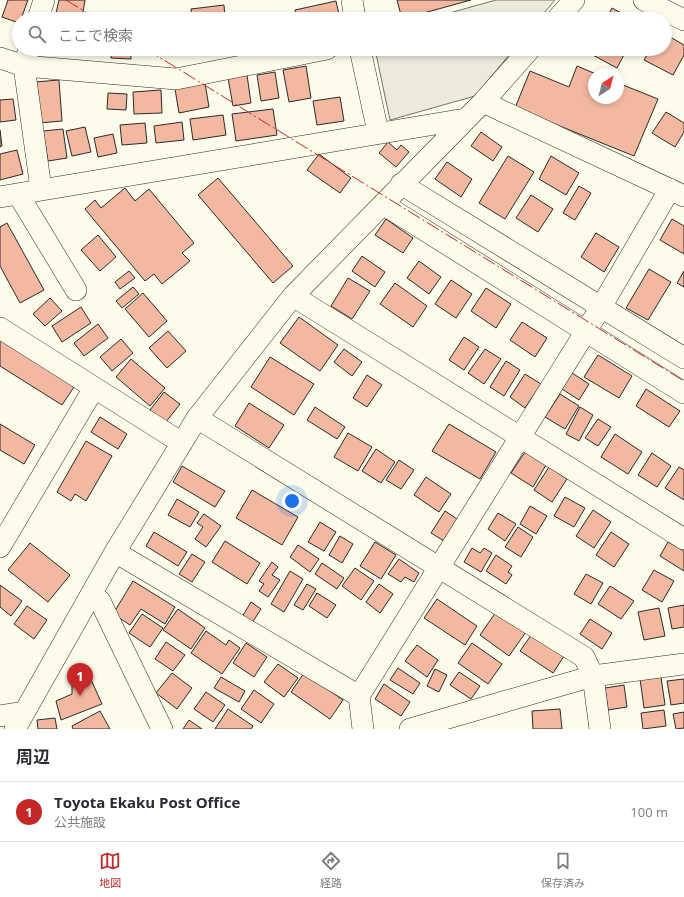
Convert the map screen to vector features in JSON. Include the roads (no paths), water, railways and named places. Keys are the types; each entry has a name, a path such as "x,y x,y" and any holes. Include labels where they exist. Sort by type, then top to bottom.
{"street":[{"path":"40,12 44,0"},
{"path":"352,0 354,12"},
{"path":"563,12 574,0"},
{"path":"644,0 668,12"},
{"path":"672,14 684,20"},
{"path":"0,58 26,57 176,79 292,56"},
{"path":"362,56 378,132"},
{"path":"0,716 19,721 115,552 197,418 293,296 401,184 483,102 524,56"},
{"path":"26,57 41,189"},
{"path":"363,729 359,696 601,307 677,192 483,102"},
{"path":"76,290 9,195 378,132 465,119"},
{"path":"401,184 684,358"},
{"path":"383,204 684,393"},
{"path":"293,296 684,539"},
{"path":"0,328 182,443"},
{"path":"0,547 94,388"},
{"path":"197,418 584,657 593,676 600,729"},
{"path":"115,552 359,696"},
{"path":"91,595 100,602 162,729"},
{"path":"410,729 458,723 593,676 684,664"}],"place":[{"name":"Toyota Ekaku Post Office","path":"80,696"}]}
